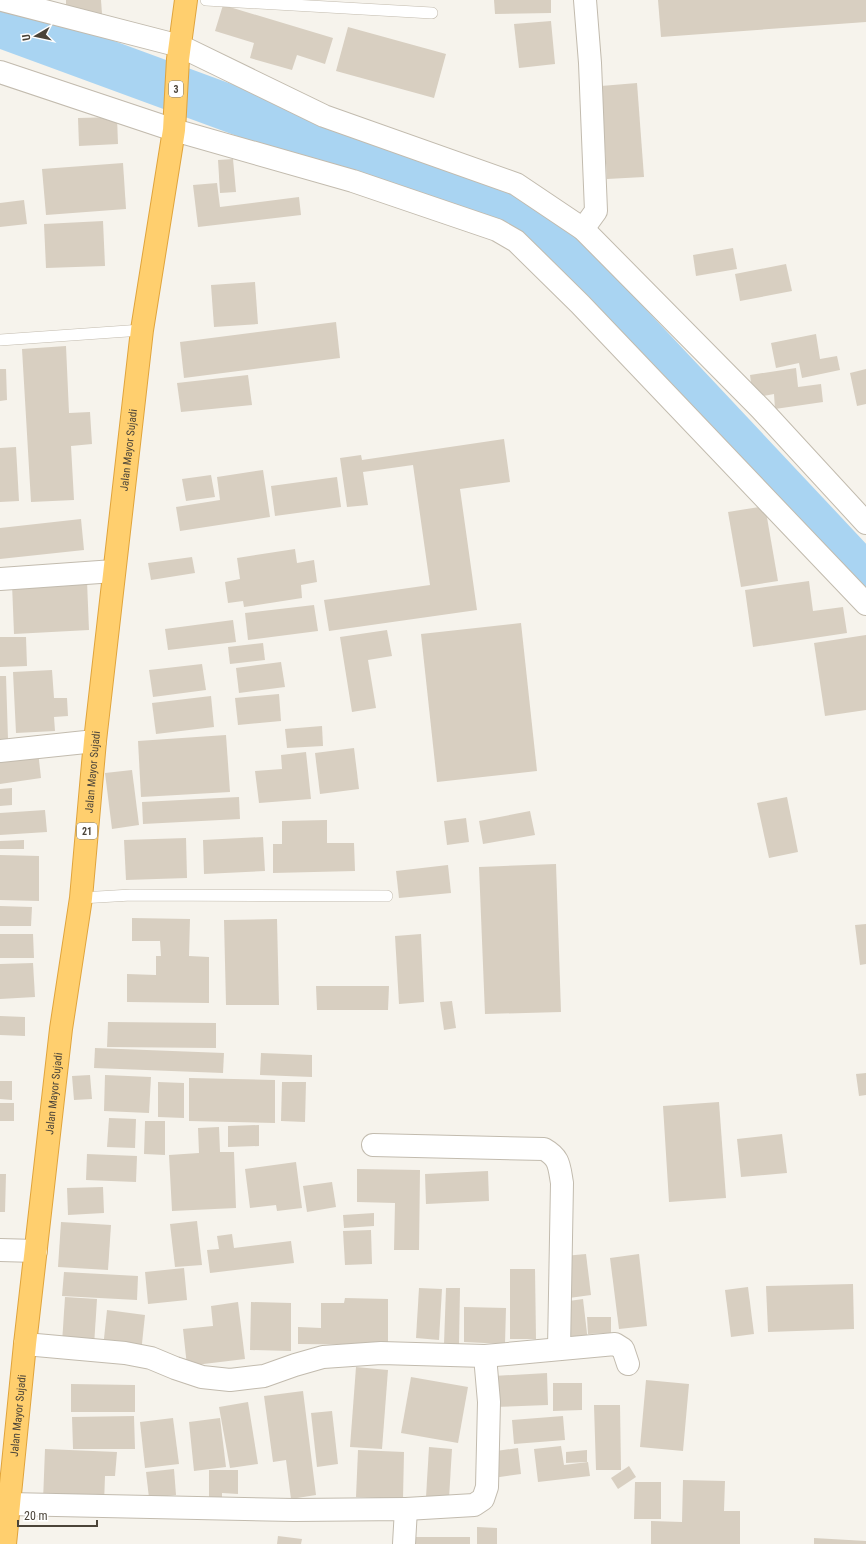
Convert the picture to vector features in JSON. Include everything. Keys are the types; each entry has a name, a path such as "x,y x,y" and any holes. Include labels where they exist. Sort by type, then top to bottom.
{"highway":[{"name":"Jalan Mayor Sujadi","path":"5,1544 25,1344 60,1029 81,898 95,741 142,330 174,125 179,52 186,0"}],"street":[{"path":"2,0 179,52 324,116 516,184 583,229 761,409 866,522"},
{"path":"583,229 596,211 590,63 585,0"},
{"path":"0,72 353,181 497,230 516,241 585,310 866,604"},
{"path":"0,579 114,571"},
{"path":"0,751 95,741"},
{"path":"373,1145 544,1149 554,1155 558,1164 562,1183 559,1349"},
{"path":"0,1250 36,1251"},
{"path":"25,1344 125,1353 151,1358 202,1377 230,1380 264,1376 295,1364 323,1357 381,1353 485,1356 615,1344 623,1349 628,1364"},
{"path":"9,1504 294,1510 406,1509 474,1505 483,1499 486,1487 489,1402 485,1356"},
{"path":"404,1544 406,1509"}],"lane":[{"path":"206,0 432,13"},
{"path":"0,340 142,330"},
{"path":"81,898 131,895 387,896"}],"building":[{"path":"66,0 101,0 102,14 66,14"},
{"path":"494,0 551,0 551,13 495,14"},
{"path":"658,0 866,0 866,22 661,37"},
{"path":"223,5 333,38 325,64 297,55 292,70 250,58 254,43 215,31"},
{"path":"551,21 555,64 519,68 514,24"},
{"path":"348,27 446,54 434,98 336,71"},
{"path":"637,83 644,177 607,179 601,86"},
{"path":"117,117 118,144 79,146 78,118"},
{"path":"233,159 236,192 220,193 218,160"},
{"path":"123,163 126,209 46,215 42,169"},
{"path":"217,183 220,207 299,197 301,215 198,227 193,185"},
{"path":"24,200 27,224 0,227 0,203"},
{"path":"103,221 105,266 46,268 44,224"},
{"path":"733,248 737,269 696,276 693,255"},
{"path":"786,264 792,291 740,301 735,274"},
{"path":"255,282 258,324 214,327 211,285"},
{"path":"336,322 340,358 184,378 180,342"},
{"path":"816,334 820,359 837,356 840,370 802,378 799,363 776,368 771,343"},
{"path":"66,346 69,413 90,412 92,444 71,446 74,500 31,502 22,349"},
{"path":"796,368 798,387 821,384 823,402 775,409 774,394 753,398 750,375"},
{"path":"0,369 6,369 7,400 0,401"},
{"path":"866,369 866,404 857,406 850,373"},
{"path":"248,375 252,405 181,412 177,383"},
{"path":"504,439 510,482 460,489 477,610 329,631 324,600 430,585 413,465 363,472 368,505 347,507 340,458 361,455 362,460"},
{"path":"16,447 19,501 0,502 0,448"},
{"path":"263,470 270,517 180,531 176,507 220,500 217,477"},
{"path":"211,475 215,497 186,501 182,479"},
{"path":"337,477 341,507 275,516 271,486"},
{"path":"765,506 778,581 741,587 728,512"},
{"path":"81,519 84,550 0,559 0,528"},
{"path":"295,549 297,563 314,560 317,582 301,585 302,598 244,607 243,601 228,603 225,582 240,579 237,558"},
{"path":"192,557 195,573 151,580 148,563"},
{"path":"87,581 89,630 14,634 12,584"},
{"path":"809,581 813,611 843,607 847,633 753,647 745,590"},
{"path":"314,605 318,631 248,640 245,613"},
{"path":"233,620 236,642 168,650 165,629"},
{"path":"521,623 537,771 437,782 421,634"},
{"path":"387,630 392,656 368,660 376,708 352,712 340,637"},
{"path":"866,635 866,710 825,716 814,643"},
{"path":"0,637 26,637 27,666 0,667"},
{"path":"263,643 265,660 230,664 228,647"},
{"path":"281,662 285,687 239,693 236,668"},
{"path":"202,664 206,690 153,697 149,670"},
{"path":"52,670 54,698 67,698 68,716 54,717 55,731 16,733 13,672"},
{"path":"0,676 6,676 8,739 0,739"},
{"path":"279,694 281,721 238,725 235,698"},
{"path":"211,696 214,727 156,734 152,703"},
{"path":"322,726 323,746 287,748 285,729"},
{"path":"226,735 230,792 141,797 138,741"},
{"path":"354,748 359,789 320,794 315,753"},
{"path":"38,751 41,778 0,784 0,756"},
{"path":"306,752 311,799 259,803 255,771 282,769 281,755"},
{"path":"132,770 139,825 112,829 105,773"},
{"path":"12,788 12,805 0,806 0,789"},
{"path":"239,797 240,819 143,824 142,802"},
{"path":"787,797 798,852 769,858 757,803"},
{"path":"45,810 47,832 0,835 0,813"},
{"path":"530,811 535,835 483,844 479,821"},
{"path":"466,818 469,842 447,845 444,821"},
{"path":"327,820 327,843 354,843 355,871 273,873 273,844 282,844 282,821"},
{"path":"263,837 265,871 204,874 203,840"},
{"path":"186,838 187,878 126,880 124,840"},
{"path":"24,840 24,849 0,849 0,841"},
{"path":"0,855 39,856 39,901 0,900"},
{"path":"556,864 561,1012 485,1014 479,867"},
{"path":"448,865 451,893 399,898 396,871"},
{"path":"0,906 32,907 31,926 0,926"},
{"path":"132,918 190,919 189,956 209,957 209,1003 127,1002 127,974 156,975 156,956 161,956 160,941 132,941"},
{"path":"277,919 279,1005 226,1005 224,920"},
{"path":"866,924 866,964 860,965 855,925"},
{"path":"0,934 33,934 34,958 0,958"},
{"path":"421,934 424,1002 399,1004 395,936"},
{"path":"33,963 35,997 0,999 0,964"},
{"path":"316,986 389,986 388,1010 317,1010"},
{"path":"452,1001 456,1028 444,1030 440,1002"},
{"path":"0,1016 25,1017 25,1036 0,1035"},
{"path":"108,1022 216,1023 216,1048 107,1047"},
{"path":"95,1048 224,1053 223,1073 94,1068"},
{"path":"261,1053 312,1055 312,1077 260,1075"},
{"path":"866,1073 866,1095 859,1096 856,1074"},
{"path":"90,1075 92,1099 74,1100 72,1076"},
{"path":"105,1075 151,1077 149,1113 104,1111"},
{"path":"189,1078 275,1080 275,1123 189,1121"},
{"path":"0,1081 12,1081 12,1100 0,1099"},
{"path":"158,1082 184,1083 184,1118 158,1117"},
{"path":"282,1082 306,1082 305,1122 281,1121"},
{"path":"719,1102 726,1198 669,1202 663,1106"},
{"path":"0,1103 14,1103 14,1121 0,1121"},
{"path":"109,1118 136,1119 135,1148 107,1147"},
{"path":"145,1121 165,1121 165,1155 144,1154"},
{"path":"259,1125 259,1146 228,1147 228,1126"},
{"path":"219,1127 220,1152 234,1152 236,1208 172,1211 169,1155 199,1153 198,1128"},
{"path":"782,1134 787,1173 741,1177 737,1139"},
{"path":"87,1154 137,1156 136,1182 86,1180"},
{"path":"296,1162 302,1208 277,1211 276,1205 250,1208 245,1169"},
{"path":"357,1169 420,1170 419,1250 394,1250 395,1203 357,1202"},
{"path":"488,1171 489,1201 426,1204 425,1174"},
{"path":"0,1174 6,1174 5,1212 0,1212"},
{"path":"332,1182 336,1207 307,1212 303,1186"},
{"path":"103,1187 104,1213 68,1215 67,1188"},
{"path":"374,1213 374,1226 344,1228 343,1215"},
{"path":"197,1221 202,1265 175,1267 170,1224"},
{"path":"61,1222 111,1225 108,1270 58,1267"},
{"path":"371,1230 372,1264 345,1265 343,1231"},
{"path":"232,1234 234,1248 291,1241 294,1263 210,1273 207,1250 219,1249 217,1236"},
{"path":"586,1254 591,1295 569,1298 564,1256"},
{"path":"639,1254 647,1326 619,1329 610,1258"},
{"path":"184,1268 187,1300 148,1304 145,1272"},
{"path":"510,1269 535,1269 536,1339 510,1339"},
{"path":"64,1272 138,1276 137,1300 62,1296"},
{"path":"853,1284 854,1329 768,1332 766,1286"},
{"path":"748,1287 754,1334 731,1337 725,1290"},
{"path":"419,1288 442,1289 439,1340 416,1338"},
{"path":"446,1288 460,1288 459,1344 444,1344"},
{"path":"65,1297 97,1299 94,1346 62,1343"},
{"path":"345,1298 388,1299 388,1345 298,1344 298,1327 321,1328 321,1303 344,1303"},
{"path":"583,1299 588,1342 566,1345 562,1302"},
{"path":"238,1302 245,1359 187,1366 183,1329 213,1326 211,1306"},
{"path":"251,1302 291,1303 291,1351 250,1350"},
{"path":"464,1307 506,1308 505,1344 464,1342"},
{"path":"107,1310 145,1315 141,1353 103,1348"},
{"path":"587,1317 611,1317 611,1333 588,1334"},
{"path":"356,1367 388,1370 382,1449 350,1447"},
{"path":"547,1373 548,1405 494,1407 493,1376"},
{"path":"411,1377 468,1387 458,1443 401,1433"},
{"path":"646,1380 689,1384 683,1451 640,1447"},
{"path":"553,1383 582,1383 582,1410 553,1411"},
{"path":"71,1384 135,1385 135,1412 71,1412"},
{"path":"303,1391 316,1495 291,1499 286,1460 273,1462 264,1396"},
{"path":"248,1402 258,1464 230,1468 219,1407"},
{"path":"594,1405 620,1405 621,1470 596,1470"},
{"path":"332,1411 338,1464 317,1467 311,1413"},
{"path":"134,1416 135,1449 73,1449 72,1417"},
{"path":"563,1416 565,1440 514,1444 512,1420"},
{"path":"173,1418 179,1464 145,1468 140,1422"},
{"path":"220,1418 226,1467 194,1471 189,1422"},
{"path":"561,1446 564,1465 588,1462 590,1476 538,1482 534,1449"},
{"path":"429,1447 452,1449 449,1498 426,1497"},
{"path":"518,1448 521,1474 493,1478 489,1452"},
{"path":"45,1449 117,1452 115,1476 105,1476 104,1504 43,1501"},
{"path":"358,1450 404,1452 403,1499 356,1497"},
{"path":"587,1450 587,1462 566,1463 566,1452"},
{"path":"629,1466 636,1477 618,1489 611,1478"},
{"path":"174,1469 176,1495 149,1498 146,1472"},
{"path":"209,1470 238,1470 238,1494 222,1493 222,1507 209,1507"},
{"path":"683,1480 725,1481 724,1511 740,1511 740,1544 651,1544 651,1521 682,1522"},
{"path":"635,1482 661,1482 661,1519 634,1519"},
{"path":"477,1527 497,1528 497,1544 477,1544"},
{"path":"278,1536 302,1539 301,1544 277,1544"},
{"path":"410,1537 470,1537 470,1544 410,1544"},
{"path":"814,1538 866,1541 866,1544 814,1544"}],"waterway":[{"path":"0,24 528,218 866,578"}]}
